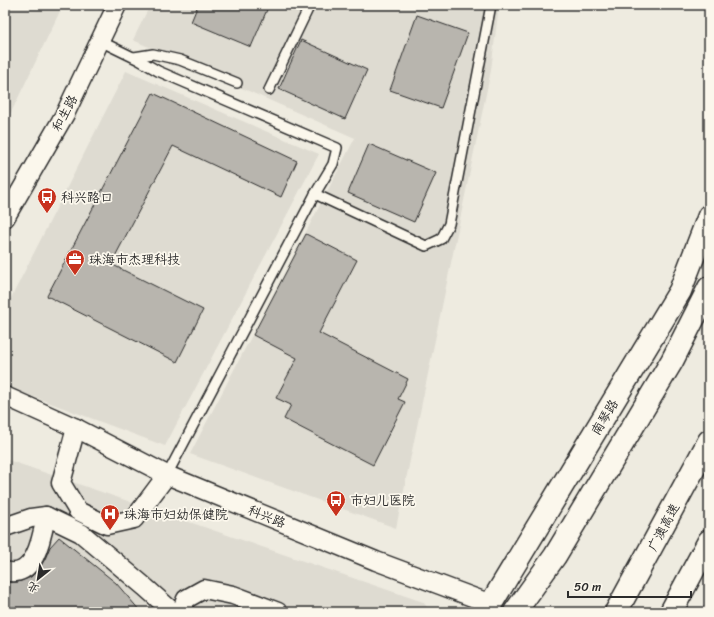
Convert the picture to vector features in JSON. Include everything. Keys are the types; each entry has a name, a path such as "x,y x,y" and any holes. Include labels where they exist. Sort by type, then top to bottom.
{"main road":[{"name":"南琴路","path":"495,609 680,291 709,216"},
{"path":"515,612 554,556 668,368 709,288"},
{"name":"广澳高速","path":"616,612 709,441"},
{"path":"671,612 709,541"}],"street":[{"name":"和生路","path":"5,218 65,114 117,5"},
{"name":"科兴路","path":"5,396 76,428 167,475 495,609"},
{"path":"76,428 61,483 78,512 107,525 134,519 167,475"},
{"path":"5,571 12,573 21,572 30,563 42,536 46,516"},
{"path":"5,527 32,518 46,516 81,533 173,612"},
{"path":"180,612 186,599 204,589 233,595 278,612"}],"lane":[{"path":"269,90 310,5"},
{"path":"315,194 426,246 441,239 449,224 491,5"},
{"path":"100,41 134,57 158,71 337,148 333,164 315,194 167,475"},
{"path":"134,57 153,54 180,60 237,83"}],"shaded area":[{"path":"5,5 63,5 5,125"},
{"path":"150,5 499,5 491,70 396,528 190,454 355,138 133,40"},
{"path":"126,71 319,154 165,446 5,386 5,310"},
{"name":"珠海市妇幼保健院","path":"5,459 423,602 431,612 5,612"}],"building":[{"path":"198,5 269,5 251,47 191,22"},
{"path":"417,15 468,33 441,108 390,90"},
{"path":"301,40 367,70 345,119 279,89"},
{"path":"153,93 297,161 281,197 173,146 111,264 203,310 177,362 47,296"},
{"path":"369,144 436,173 414,222 348,193"},
{"path":"306,234 357,260 319,333 408,379 398,399 405,402 373,465 284,419 291,405 276,398 297,358 253,335"},
{"path":"59,537 116,583 141,612 13,612 5,605 5,582 18,582 31,577 39,569 50,547"}],"place":[{"name":"科兴路口","path":"47,214"},
{"name":"珠海市杰理科技","path":"75,276"},
{"name":"市妇儿医院","path":"336,517"},
{"name":"珠海市妇幼保健院","path":"110,531"}]}
